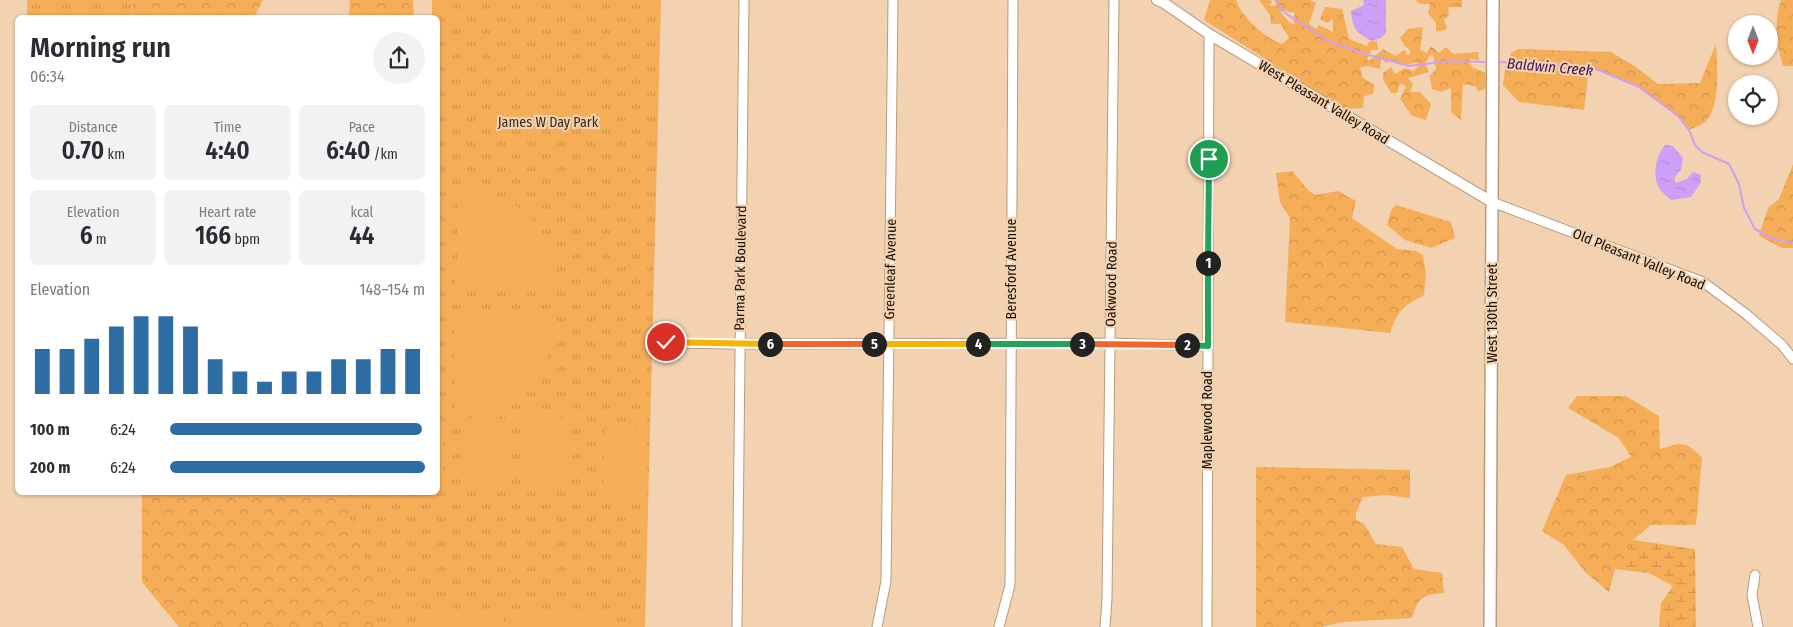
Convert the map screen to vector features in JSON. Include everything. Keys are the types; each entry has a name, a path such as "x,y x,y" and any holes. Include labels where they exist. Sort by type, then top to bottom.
{"main road":[{"name":"West 130th Street","path":"1490,627 1494,0"}],"street":[{"name":"Parma Park Boulevard","path":"737,627 744,0"},
{"name":"Greenleaf Avenue","path":"877,627 886,581 893,0"},
{"name":"Beresford Avenue","path":"999,627 1010,585 1013,0"},
{"name":"Oakwood Road","path":"1105,627 1107,599 1114,0"},
{"name":"West Pleasant Valley Road","path":"1157,0 1164,2 1209,34 1492,202"},
{"name":"Maplewood Road","path":"1206,627 1209,34"},
{"name":"Old Pleasant Valley Road","path":"1492,202 1703,282 1746,314 1782,345 1793,359"},
{"path":"666,342 739,344 1110,343 1208,346"},
{"path":"1755,575 1752,595 1758,627"}],"green space":[{"path":"27,0 133,0 132,15 27,15"},
{"path":"133,0 263,0 255,15 132,15"},
{"path":"350,0 413,0 414,15 349,15"},
{"name":"James W Day Park","path":"432,0 661,0 645,627 377,627 377,591 342,495 440,495 440,15 432,15"},
{"path":"1210,0 1236,0 1239,7 1255,27 1268,37 1282,44 1289,38 1281,24 1271,24 1270,15 1259,0 1271,0 1272,3 1269,5 1274,6 1278,3 1276,0 1310,0 1316,3 1309,24 1316,29 1319,25 1333,32 1333,19 1327,23 1320,19 1325,7 1342,9 1349,39 1367,46 1369,42 1377,41 1378,50 1371,50 1367,60 1369,61 1383,49 1395,56 1405,50 1407,55 1410,54 1410,50 1400,38 1408,29 1423,27 1420,50 1427,53 1431,46 1439,53 1446,47 1453,54 1478,52 1479,60 1469,59 1472,67 1485,73 1487,85 1483,90 1478,91 1475,86 1463,84 1461,120 1451,112 1451,88 1441,92 1432,89 1430,76 1436,69 1433,55 1429,56 1426,62 1420,65 1426,65 1429,72 1408,78 1413,84 1410,92 1420,92 1431,104 1426,120 1412,116 1400,99 1406,86 1400,83 1397,93 1391,93 1383,80 1383,73 1391,67 1395,74 1405,68 1414,71 1419,65 1416,62 1406,65 1391,60 1387,63 1381,59 1380,69 1368,66 1360,67 1363,78 1374,85 1373,94 1364,96 1363,108 1344,109 1204,20","holes":["1286,10 1287,12 1294,12 1295,25 1290,23 1280,12"]},
{"path":"1415,0 1462,0 1462,7 1448,7 1449,15 1444,20 1447,29 1436,32 1436,23 1428,13 1430,4 1420,4"},
{"path":"1781,0 1793,0 1793,66 1783,66 1779,50 1779,9"},
{"path":"1716,44 1717,84 1714,105 1711,114 1705,122 1689,130 1678,116 1639,87 1596,69 1589,69 1584,110 1519,102 1503,85 1506,62 1509,62 1511,53 1518,49 1611,52 1636,67 1658,84 1700,83"},
{"path":"1793,164 1793,248 1782,248 1759,236 1768,208 1779,199"},
{"path":"1292,171 1309,191 1315,195 1338,191 1356,201 1352,218 1397,249 1416,251 1423,255 1426,274 1424,295 1402,309 1390,333 1285,322 1290,218 1280,202 1276,173"},
{"path":"459,190 494,195 521,209 533,220 550,246 555,260 558,276 557,291 456,290"},
{"path":"1396,205 1451,222 1455,238 1431,248 1405,240 1387,225 1391,210"},
{"path":"454,313 554,315 550,350 544,364 525,389 499,406 469,414 454,414"},
{"path":"1577,396 1626,396 1659,416 1660,449 1683,444 1687,445 1702,458 1696,525 1651,525 1633,540 1615,569 1609,592 1585,572 1564,545 1542,531 1566,475 1610,467 1631,457 1619,438 1568,408"},
{"path":"525,417 568,418 567,484 524,483"},
{"path":"467,418 511,419 511,450 466,450"},
{"path":"440,427 444,427 444,490 440,490"},
{"path":"604,430 641,430 640,505 603,504"},
{"path":"465,453 509,453 509,484 465,484"},
{"path":"1256,467 1410,470 1410,498 1386,495 1363,497 1356,513 1356,520 1364,524 1376,544 1402,547 1414,569 1442,573 1444,593 1422,598 1412,618 1342,622 1322,627 1256,627"},
{"path":"142,495 369,495 387,498 377,591 377,627 179,627 142,582"},
{"path":"1633,540 1695,549 1696,627 1659,627 1661,603 1673,586 1649,573 1615,569"},
{"path":"526,614 615,618 615,627 525,627"},
{"path":"502,615 502,627 433,627 432,616"}],"water":[{"path":"1363,0 1386,0 1386,33 1381,38 1372,41 1358,32 1354,26 1351,11 1364,5"},
{"path":"1665,145 1673,146 1683,158 1681,170 1674,178 1676,183 1687,179 1693,172 1701,175 1700,184 1691,197 1671,200 1659,188 1655,171 1659,154"}],"waterway":[{"name":"Baldwin Creek","path":"1275,0 1285,13 1328,41 1365,54 1409,66 1449,61 1489,62"},
{"name":"Baldwin Creek","path":"1496,62 1535,63 1596,69 1639,87 1678,116 1689,130 1695,145 1702,152 1729,164 1739,184 1744,208 1755,229 1774,239 1793,243"}],"route":[{"path":"666,342 739,344 1110,343 1208,346 1209,159"}]}
